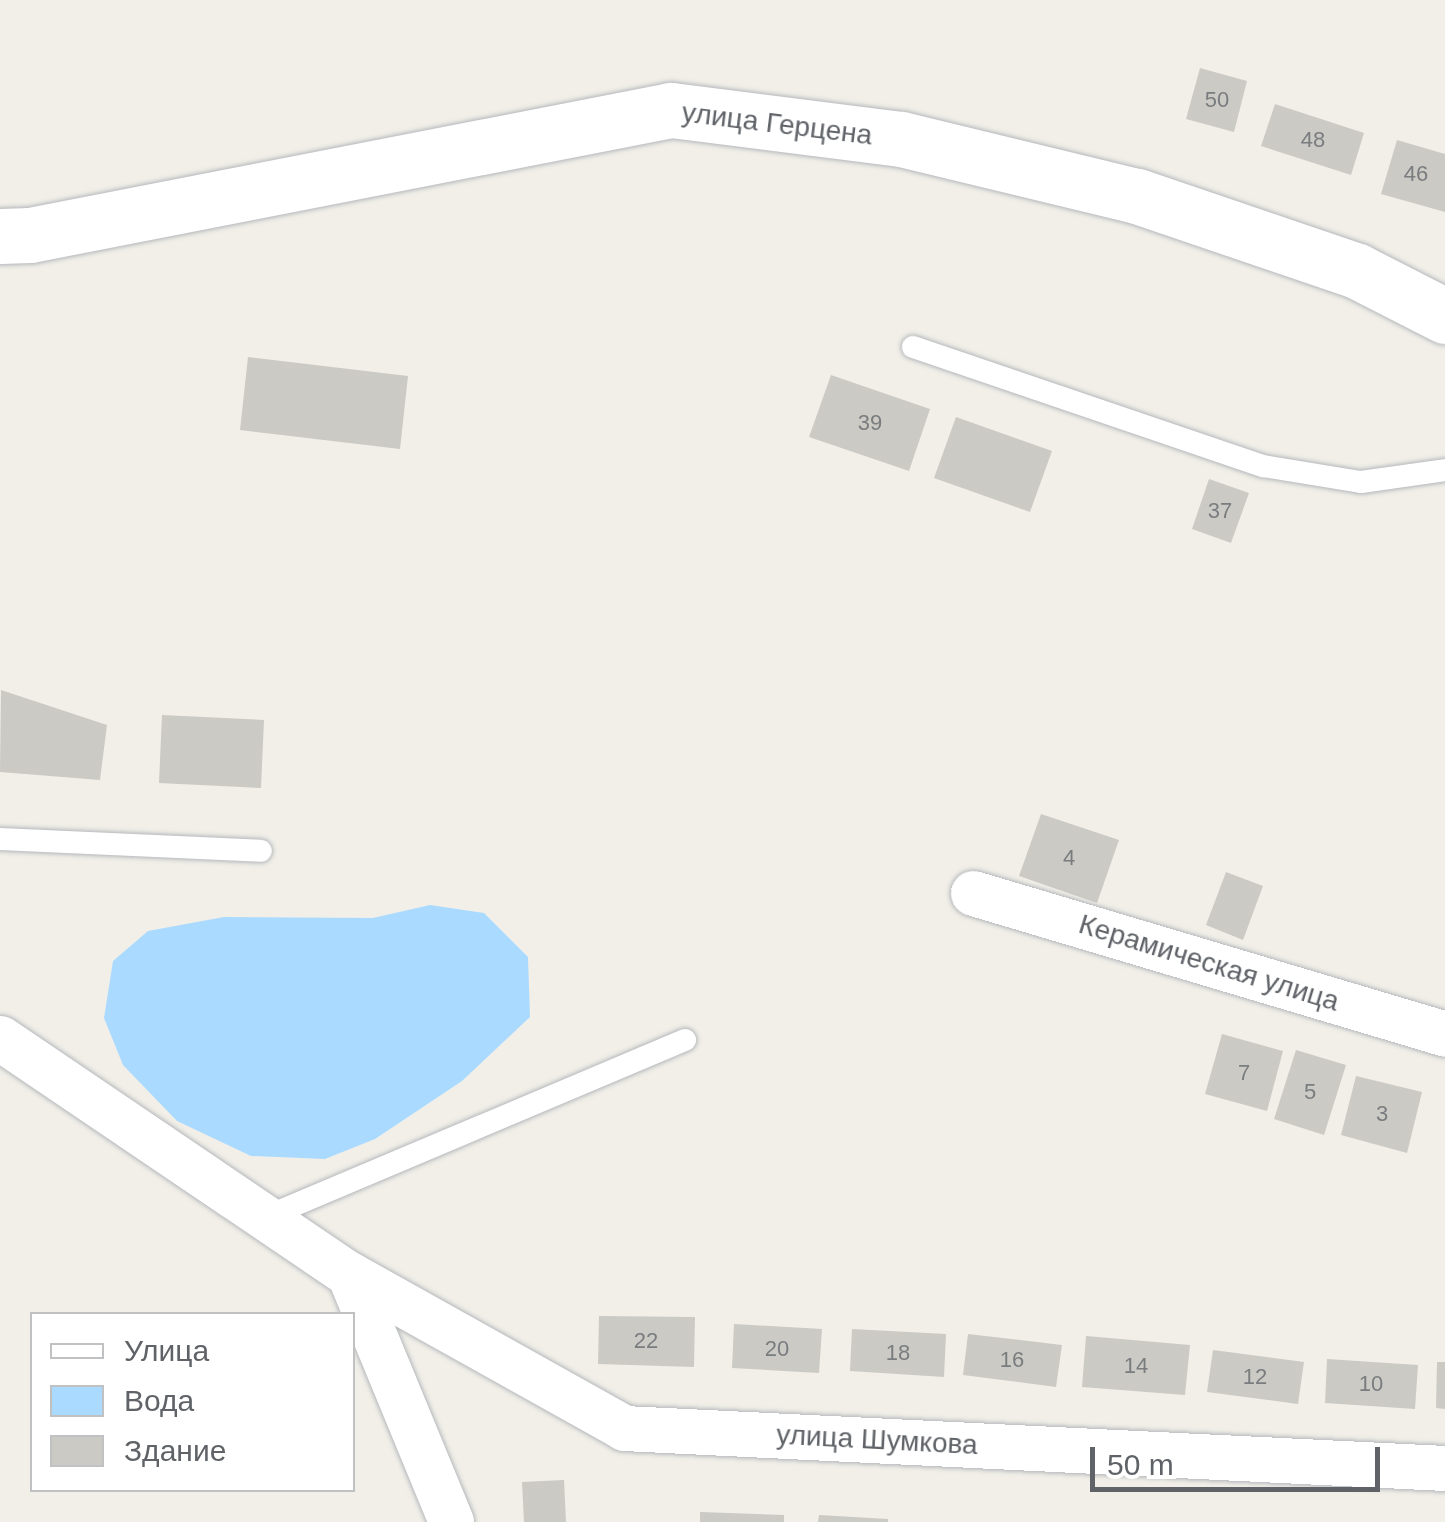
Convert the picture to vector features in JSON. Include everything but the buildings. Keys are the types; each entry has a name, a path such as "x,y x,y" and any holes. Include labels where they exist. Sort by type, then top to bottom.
{"street":[{"name":"улица Герцена","path":"15,235 672,110 900,139 1137,196 1357,271 1445,316"},
{"name":"Керамическая улица","path":"973,892 1445,1034"},
{"name":"улица Шумкова","path":"0,1038 349,1274 624,1428 1445,1468"},
{"path":"349,1274 451,1522"}],"lane":[{"path":"913,347 1263,466 1360,482 1445,470"},
{"path":"0,839 261,851"},
{"path":"266,1218 686,1040"}],"water":[{"path":"430,905 484,913 528,957 530,1017 462,1081 375,1139 325,1159 251,1156 177,1121 123,1065 104,1018 113,961 148,931 224,917 373,918"}]}
